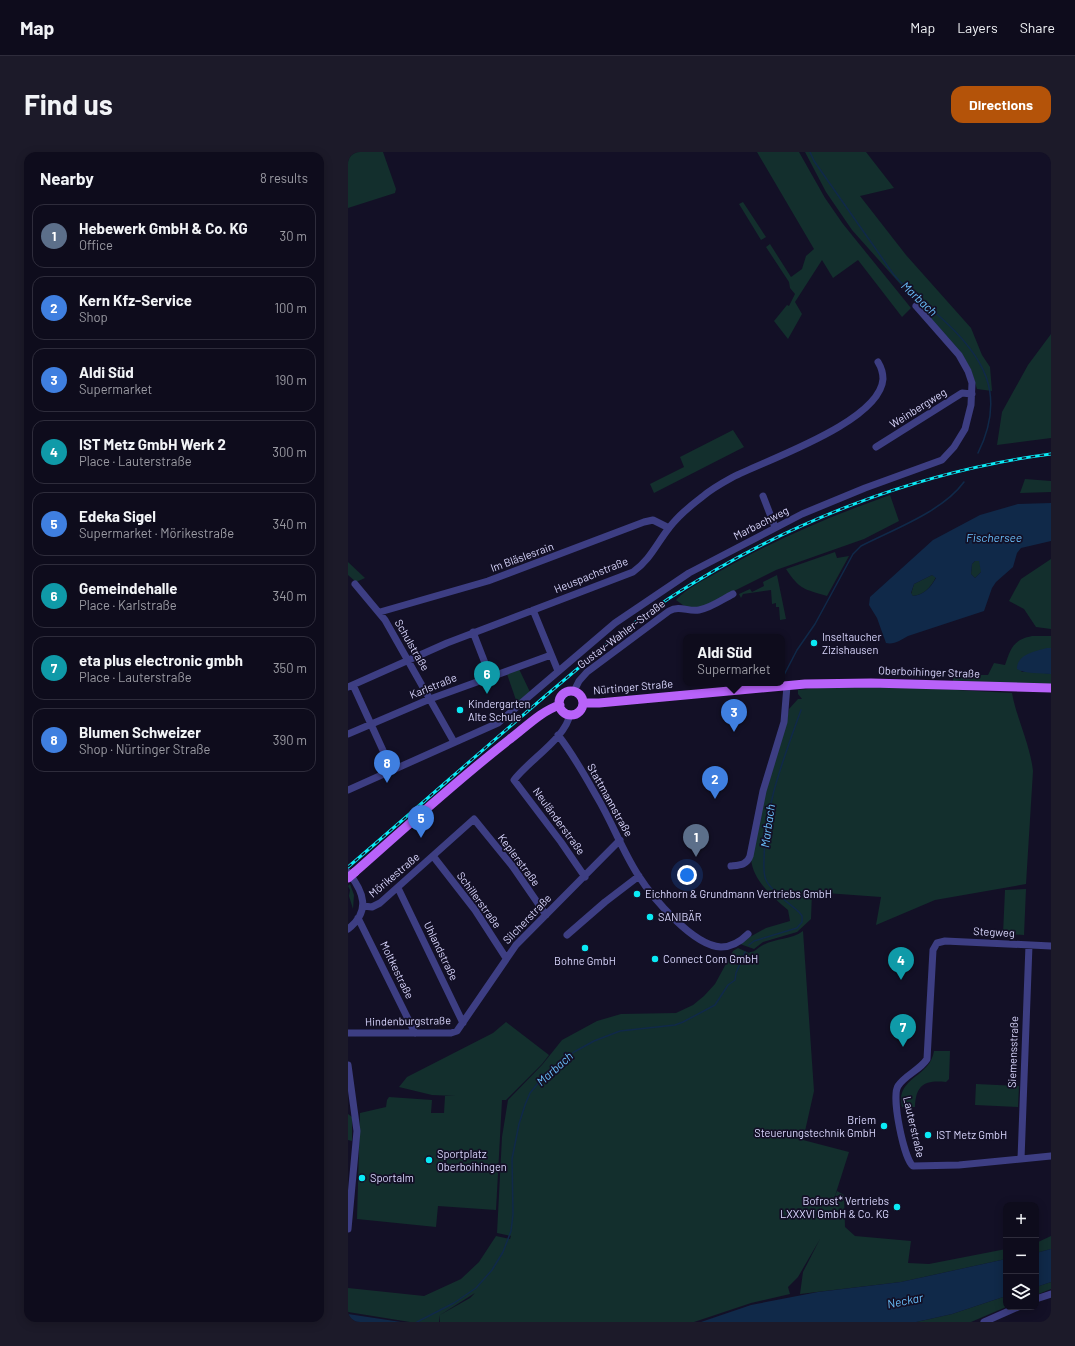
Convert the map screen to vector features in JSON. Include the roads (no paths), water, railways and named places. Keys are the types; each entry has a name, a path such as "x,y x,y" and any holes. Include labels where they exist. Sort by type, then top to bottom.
{"main road":[{"name":"Oberboihinger Straße","path":"805,684 871,683 1051,688"},
{"name":"Nürtinger Straße","path":"582,703 599,703 805,684"},
{"path":"568,691 574,691 580,696 582,703 580,710 570,714 564,711 560,705 562,695 568,691"},
{"path":"348,878 352,872 494,751 538,717 553,707 560,705"}],"street":[{"name":"Marbachweg","path":"457,741 498,723 615,623 666,587 775,527 858,491 942,460 954,447 965,429 971,405 972,394 970,377 958,355 916,306"},
{"name":"Heuspachstraße","path":"351,686 473,632 633,572 647,561 668,528 680,516 715,488 732,478 804,445 841,426 857,414 872,399 881,387 883,379 878,362"},
{"name":"Weinbergweg","path":"876,447 962,393 972,394"},
{"path":"763,496 775,527"},
{"name":"Im Bläslesrain","path":"380,612 488,581 644,522 653,520 668,528"},
{"name":"Schulstraße","path":"355,584 380,612 430,699 457,741"},
{"name":"Gustav-Wahler-Straße","path":"574,691 579,681 587,672 669,611 677,607 693,611 701,610 733,594"},
{"path":"533,610 558,671"},
{"path":"473,632 490,676"},
{"name":"Karlstraße","path":"348,734 430,699 551,655"},
{"path":"351,686 372,724 392,770"},
{"path":"731,866 743,864 748,861 750,856 763,791 784,722 786,686"},
{"path":"558,735 568,722 570,714"},
{"name":"Neuländerstraße","path":"558,735 514,780 585,876"},
{"name":"Stattmannstraße","path":"558,735 598,797 639,876 677,920 701,940 722,947 735,943 748,934"},
{"path":"348,790 457,741"},
{"name":"Mörikestraße","path":"348,929 358,918 363,906 372,907 398,888 474,818"},
{"name":"Keplerstraße","path":"474,818 513,867 546,915"},
{"name":"Silcherstraße","path":"463,1023 506,958 530,930 620,840"},
{"name":"Schillerstraße","path":"433,856 475,910 506,958"},
{"path":"352,872 361,892 363,906"},
{"path":"567,935 605,902 639,876"},
{"name":"Uhlandstraße","path":"398,888 463,1023"},
{"name":"Moltkestraße","path":"358,918 415,1033"},
{"name":"Stegweg","path":"937,943 945,941 1051,946"},
{"name":"Lauterstraße","path":"937,943 933,950 927,1058 921,1066 901,1082 897,1087 895,1096 908,1161 914,1166 918,1167 1021,1160 1051,1156"},
{"name":"Siemensstraße","path":"1021,1160 1029,945"},
{"name":"Hindenburgstraße","path":"348,1033 451,1033 457,1032 463,1023"},
{"path":"348,1065 351,1108 357,1131 350,1189 348,1229"},
{"path":"1039,1298 1051,1294"},
{"path":"984,1322 1011,1310"}],"water":[{"name":"Fischersee","path":"1051,503 1051,541 1021,548 1017,553 1013,567 996,582 992,588 984,611 908,636 895,643 886,643 877,618 869,605 870,597 933,540 980,515 1018,504","holes":["975,561 979,561 981,572 975,578 971,574 972,564","932,575 936,578 932,584 921,594 913,596 911,593 914,584"]},
{"path":"1051,648 1051,674 1028,673 1017,669 1020,660 1028,654"},
{"path":"1051,1249 1051,1282 1039,1286 1039,1274 1039,1252"},
{"name":"Neckar","path":"1003,1260 1003,1297 952,1314 916,1322 701,1322 751,1305 818,1292 901,1282"},
{"path":"348,1314 401,1322 348,1322"}],"waterway":[{"name":"Marbach","path":"810,152 814,161 894,275 904,286 955,331 979,361 986,377 990,394 990,412 986,432 978,453"},
{"name":"Marbach","path":"785,673 797,650 815,624 853,554 861,546 917,519 930,511 955,493 964,482"},
{"name":"Marbach","path":"749,945 754,941 797,928 802,922 802,916 799,912 768,884 764,872 765,840 771,802 801,710"},
{"name":"Marbach","path":"417,1322 454,1303 476,1288 492,1270 503,1252 511,1231 513,1214 512,1159 519,1124 530,1093 545,1075 574,1052 594,1041 620,1031 675,1025 715,1005 728,985 735,980 736,973 745,952"}],"railway":[{"path":"348,867 608,644 652,610 712,572 757,547 851,505 900,488 950,474 1000,462 1051,454"}],"place":[{"name":"Inseltaucher Zizishausen","path":"814,643"},
{"name":"Gemeindehalle","path":"487,694"},
{"name":"Kindergarten Alte Schule","path":"460,710"},
{"name":"Aldi Süd","path":"734,732"},
{"name":"Blumen Schweizer","path":"387,783"},
{"name":"Kern Kfz-Service","path":"715,799"},
{"name":"Edeka Sigel","path":"421,838"},
{"name":"Hebewerk GmbH & Co. KG","path":"696,857"},
{"name":"Eichhorn & Grundmann Vertriebs GmbH","path":"637,894"},
{"name":"SANIBÄR","path":"650,917"},
{"name":"Bohne GmbH","path":"585,948"},
{"name":"Connect Com GmbH","path":"655,959"},
{"name":"IST Metz GmbH Werk 2","path":"901,980"},
{"name":"eta plus electronic gmbh","path":"903,1047"},
{"name":"Briem Steuerungstechnik GmbH","path":"884,1126"},
{"name":"IST Metz GmbH","path":"928,1135"},
{"name":"Sportplatz Oberboihingen","path":"429,1160"},
{"name":"Sportalm","path":"362,1178"},
{"name":"Bofrost* Vertriebs LXXXVI GmbH & Co. KG","path":"897,1207"}]}
